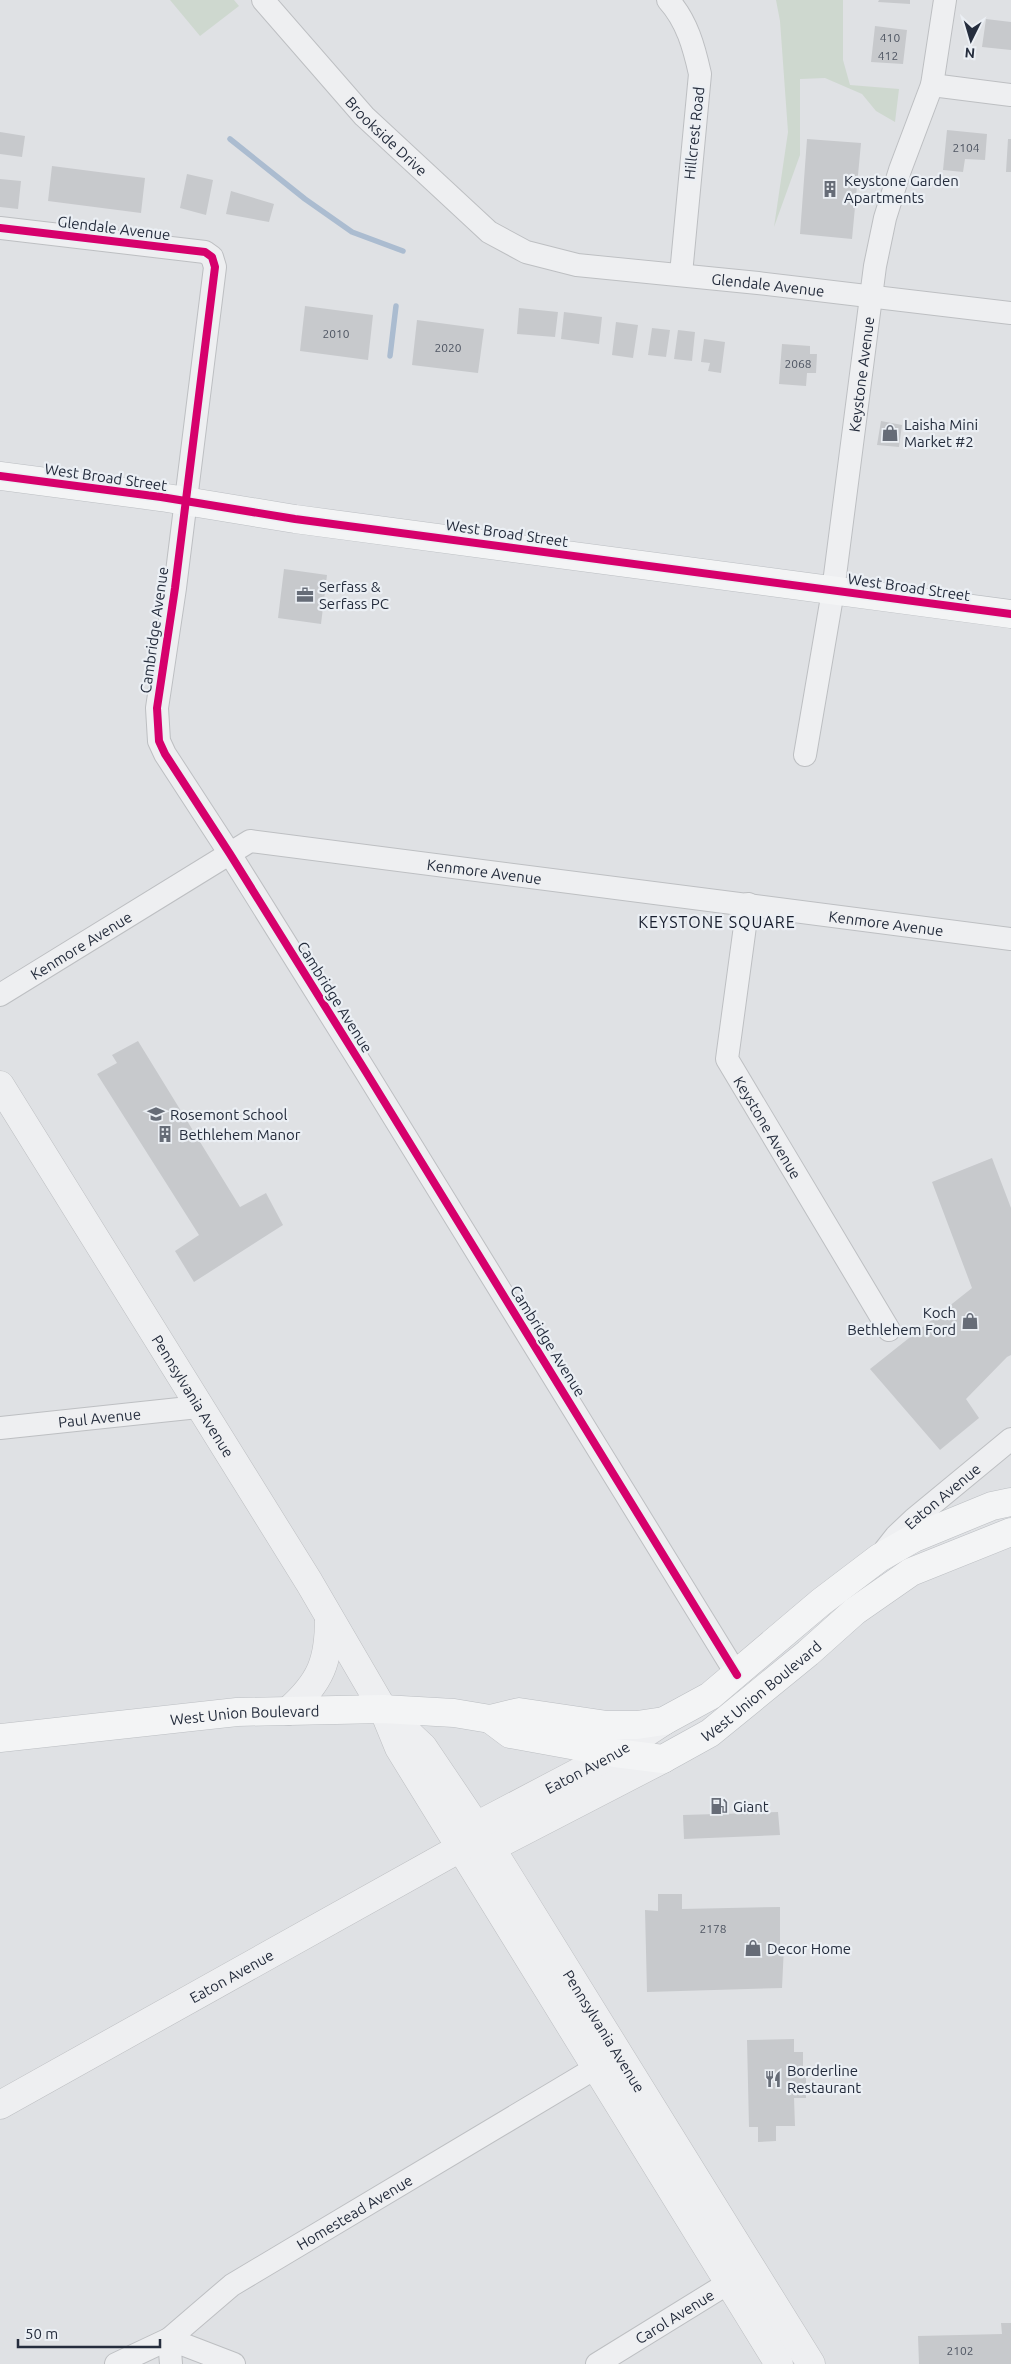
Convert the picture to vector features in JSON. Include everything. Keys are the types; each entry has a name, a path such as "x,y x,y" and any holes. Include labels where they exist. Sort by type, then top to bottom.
{"main road":[{"name":"West Broad Street","path":"0,476 186,501 295,519 1011,614"},
{"name":"West Union Boulevard","path":"0,1738 238,1712 382,1709 454,1713 490,1719 519,1712 607,1725 637,1725 664,1721 710,1696 738,1675 821,1602 879,1558 914,1538 992,1506 1011,1502"},
{"name":"West Union Boulevard","path":"490,1719 510,1734 615,1753 663,1759 717,1727 808,1653 855,1611 911,1572 1011,1532"}],"street":[{"name":"Brookside Drive","path":"263,0 364,116 488,232 526,252"},
{"name":"Hillcrest Road","path":"668,0 685,25 694,48 700,74 681,274"},
{"name":"Keystone Avenue","path":"805,755 833,591 870,296 885,218 900,170 932,85 945,0"},
{"path":"932,85 1011,95"},
{"name":"Glendale Avenue","path":"0,228 205,252 212,257 215,268"},
{"name":"Glendale Avenue","path":"526,252 577,265 681,274 1011,313"},
{"name":"Cambridge Avenue","path":"215,268 156,722 159,741 165,754 230,854 738,1675"},
{"name":"Kenmore Avenue","path":"0,995 250,841 1011,939"},
{"name":"Keystone Avenue","path":"748,904 727,1059 889,1330"},
{"name":"Pennsylvania Avenue","path":"0,1085 329,1618 382,1709 399,1748 469,1836 597,2067 740,2275 811,2364"},
{"name":"Paul Avenue","path":"0,1428 198,1407"},
{"name":"Eaton Avenue","path":"879,1558 894,1537 1011,1439"},
{"path":"288,1711 309,1690 325,1664 329,1643 329,1618"},
{"name":"Eaton Avenue","path":"0,2105 615,1753 664,1721"},
{"name":"Eaton Avenue","path":"469,1836 492,1848 663,1759"},
{"name":"Pennsylvania Avenue","path":"492,1848 740,2275 779,2364"},
{"name":"Homestead Avenue","path":"116,2364 169,2339 232,2285 386,2195 597,2067"},
{"name":"Carol Avenue","path":"597,2364 740,2275"},
{"path":"171,2364 169,2339 234,2364"}],"shaded area":[{"path":"170,0 234,0 239,6 200,36"},
{"path":"776,0 843,0 843,60 850,85 899,89 895,122 876,111 862,94 825,78 800,79 800,155 774,227 788,132 780,21"}],"building":[{"path":"879,0 910,0 910,4 878,2"},
{"path":"986,19 1011,22 1011,50 982,47"},
{"path":"875,26 907,30 903,64 871,62"},
{"path":"947,130 987,134 985,160 965,159 963,172 943,170"},
{"path":"0,132 25,136 22,157 0,154"},
{"name":"Keystone Garden Apartments","path":"807,139 861,143 852,239 800,234"},
{"path":"1008,139 1011,139 1011,172 1006,172"},
{"path":"52,166 145,178 141,213 48,201"},
{"path":"187,174 213,180 206,215 180,208"},
{"path":"0,179 21,181 18,209 0,207"},
{"path":"231,191 274,204 269,222 226,214"},
{"path":"305,306 373,315 368,360 300,351"},
{"path":"519,308 558,312 555,337 517,334"},
{"path":"564,312 602,317 599,344 561,339"},
{"path":"417,320 484,329 478,373 412,365"},
{"path":"616,322 638,325 633,358 612,355"},
{"path":"652,328 670,330 666,357 648,355"},
{"path":"678,330 695,332 692,361 674,359"},
{"path":"704,339 725,342 721,373 708,371 710,363 701,362"},
{"path":"782,344 810,346 810,354 817,354 816,373 807,373 806,386 779,384"},
{"path":"881,421 902,425 899,447 877,445"},
{"path":"284,569 327,575 321,624 278,618"},
{"name":"Bethlehem Manor","path":"138,1041 240,1207 266,1193 283,1225 194,1282 175,1251 199,1235 97,1074 117,1063 112,1055"},
{"name":"Koch Bethlehem Ford","path":"992,1158 1011,1208 1011,1355 966,1399 979,1418 940,1450 870,1369 972,1288 932,1182"},
{"path":"715,1800 722,1800 722,1814 778,1812 780,1835 684,1839 683,1815 716,1814"},
{"path":"658,1894 682,1894 682,1909 780,1907 780,1945 784,1946 782,1988 647,1992 645,1910 658,1911"},
{"path":"794,2039 794,2052 803,2052 803,2070 806,2070 806,2098 794,2098 795,2126 776,2126 776,2141 758,2142 758,2127 749,2127 747,2040"},
{"path":"1001,2323 1011,2323 1011,2364 919,2364 918,2336 1002,2334"}],"waterway":[{"path":"230,139 305,199 352,232 403,251"},
{"path":"390,356 396,306"}],"cycle path":[{"path":"0,228 205,252 212,257 215,267 175,588 157,708 159,741 165,754 230,854 366,1072 737,1675"},
{"path":"0,476 161,497 295,519 1011,614"}],"place":[{"name":"Keystone Garden Apartments","path":"830,189"},
{"name":"Laisha Mini Market #2","path":"890,433"},
{"name":"Serfass & Serfass PC","path":"305,595"},
{"name":"Rosemont School","path":"156,1114"},
{"name":"Bethlehem Manor","path":"165,1134"},
{"name":"Koch Bethlehem Ford","path":"970,1321"},
{"name":"Giant","path":"719,1806"},
{"name":"Decor Home","path":"753,1948"},
{"name":"Borderline Restaurant","path":"773,2079"}],"district":[{"name":"KEYSTONE SQUARE","path":"717,922"}]}
